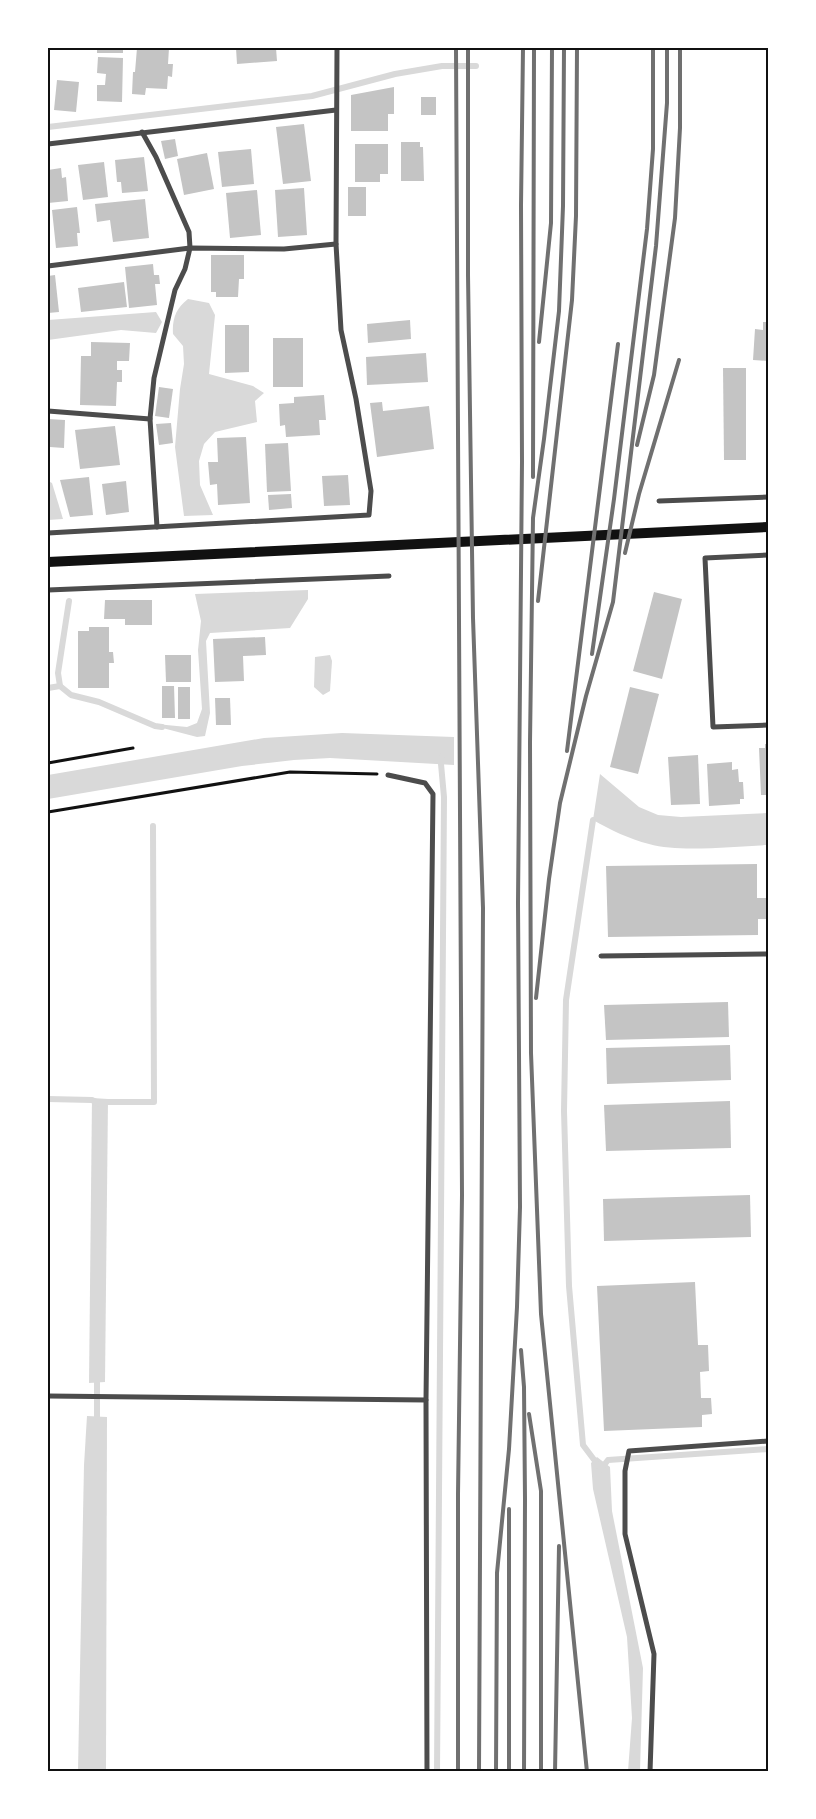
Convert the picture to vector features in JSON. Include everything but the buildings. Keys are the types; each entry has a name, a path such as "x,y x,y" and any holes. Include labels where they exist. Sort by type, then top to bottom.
{"main road":[{"path":"48,562 768,527"}],"street":[{"path":"48,532 368,515 371,491 356,399 341,330 336,244 337,48"},
{"path":"48,144 336,110"},
{"path":"142,132 156,158 189,232 190,248 185,269 175,290 154,378 150,420 157,527"},
{"path":"48,266 190,248 284,249 336,244"},
{"path":"48,410 150,420"},
{"path":"659,501 768,497"},
{"path":"768,555 706,558 713,727 768,725"},
{"path":"48,590 389,576"},
{"path":"388,775 424,783 433,794 426,1400 427,1772"},
{"path":"601,956 768,954"},
{"path":"48,1396 426,1400"},
{"path":"650,1772 654,1654 625,1534 625,1470 629,1451 768,1441"}],"path":[{"path":"48,763 133,748"},
{"path":"48,812 290,772 388,775"}],"shaded area":[{"path":"188,299 209,303 215,315 209,374 253,386 264,393 255,401 257,422 215,432 204,444 199,461 200,485 213,515 184,516 175,447 184,364 183,346 173,334 173,323 178,310"},
{"path":"156,312 162,322 156,333 121,330 48,340 48,320"},
{"path":"48,481 52,483 63,519 48,520"},
{"path":"308,590 308,599 290,628 210,633 206,641 210,713 205,736 197,737 155,726 156,724 187,727 197,723 202,709 198,650 201,621 195,594"},
{"path":"330,655 332,661 330,691 323,695 314,687 315,657"},
{"path":"342,733 454,737 454,765 330,758 294,760 242,766 48,799 48,775 264,738"},
{"path":"600,774 639,807 658,815 681,817 768,813 768,845 676,848 662,847 627,837 593,820"},
{"path":"92,1098 108,1099 105,1382 89,1383"},
{"path":"87,1416 107,1417 106,1771 78,1771 84,1465"},
{"path":"597,1457 610,1467 612,1511 643,1668 640,1771 628,1771 632,1718 627,1637 593,1489 591,1463"}],"waterway":[{"path":"48,127 312,96 395,74 442,66 476,66"},
{"path":"69,601 58,673 60,686 71,695 99,702 155,726 162,727"},
{"path":"48,688 60,686"},
{"path":"437,1772 444,797 442,756"},
{"path":"593,820 566,1000 564,1111 569,1286 583,1445 601,1469 608,1460 768,1449"},
{"path":"48,1099 92,1100 100,1104 107,1102 154,1102 153,826"},
{"path":"97,1375 97,1425"}],"railway":[{"path":"456,48 462,1195 458,1494 458,1772"},
{"path":"468,48 468,275 473,618 483,908 479,1772"},
{"path":"496,1772 497,1573 509,1449 517,1307 520,1207 518,903 523,48"},
{"path":"533,477 534,48"},
{"path":"539,342 551,223 552,48"},
{"path":"564,48 563,206 559,311 533,518 530,742 531,1053 541,1314 587,1772"},
{"path":"538,601 572,300 576,216 577,48"},
{"path":"592,654 614,499 647,229 653,149 653,48"},
{"path":"536,998 549,879 560,803 586,696 613,602 656,246 667,103 667,48"},
{"path":"637,445 654,375 675,218 680,128 680,48"},
{"path":"567,751 618,344"},
{"path":"625,553 639,494 679,360"},
{"path":"521,1350 524,1387 525,1499 524,1772"},
{"path":"529,1414 541,1491 541,1772"},
{"path":"509,1509 509,1772"},
{"path":"555,1772 559,1546"}]}
